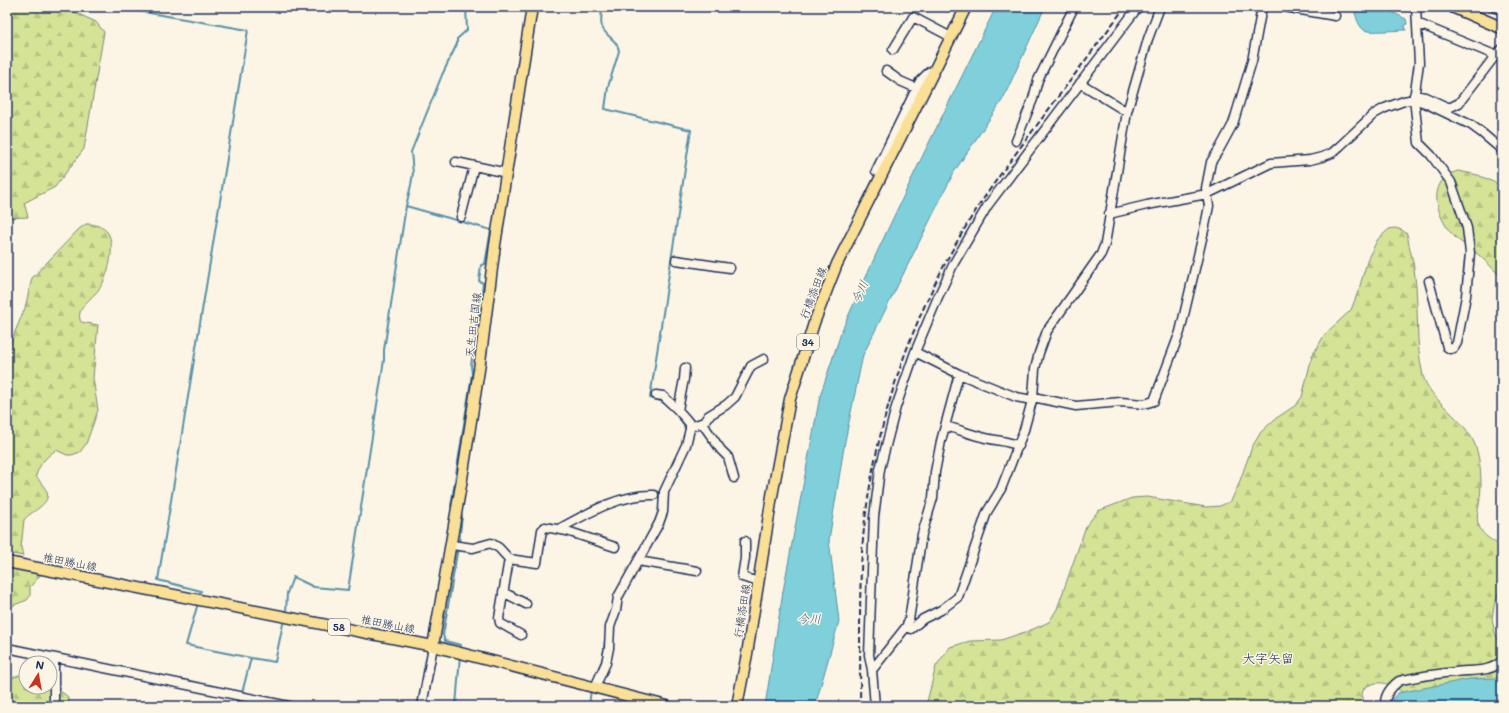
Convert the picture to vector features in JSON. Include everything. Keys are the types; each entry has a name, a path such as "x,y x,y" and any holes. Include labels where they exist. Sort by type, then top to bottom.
{"highway":[{"path":"1453,7 1502,28"}],"main road":[{"name":"天生田吉国線","path":"433,646 452,545 479,370 495,245 532,7"},
{"name":"行橋添田線","path":"737,706 747,654 772,496 790,400 814,323 837,264 966,7"},
{"name":"椎田勝山線","path":"7,562 433,646 664,706"}],"street":[{"path":"1016,141 1033,99 1038,80 1074,7"},
{"path":"876,706 869,655 874,517 880,469 904,378 941,290 969,236 988,205 1138,7"},
{"path":"906,627 912,629 923,619 941,610 958,597 987,512 1001,489 1019,446 1033,399 1035,369 1043,339 1047,331 1101,254 1127,112 1148,38 1160,7"},
{"path":"915,352 959,374 1016,397 1076,406 1121,402 1144,404 1154,401 1180,332 1209,206 1206,188 1211,162 1232,124 1252,61 1262,7"},
{"path":"1284,7 1335,16"},
{"path":"1416,7 1419,63 1414,97 1419,142 1431,155 1451,182 1468,228 1470,253 1466,296 1457,343 1454,348 1450,349 1447,347 1429,281"},
{"path":"1492,7 1502,10"},
{"path":"893,50 913,17 951,37"},
{"path":"1417,23 1498,57"},
{"path":"1109,214 1147,205 1207,194 1271,163 1310,160 1332,152 1374,114 1395,103 1414,97 1425,97 1447,107 1455,105 1498,57 1502,49"},
{"path":"886,71 900,81 916,88"},
{"path":"882,174 876,171 916,88 920,81 929,72 932,74"},
{"path":"1080,83 1127,112"},
{"path":"1414,97 1471,125 1482,132 1502,150"},
{"path":"456,162 507,173"},
{"path":"461,217 474,166"},
{"path":"676,260 730,268"},
{"path":"690,427 702,423 708,416 726,405 735,397 751,366 764,359"},
{"path":"678,410 685,368"},
{"path":"872,670 906,627 911,609 913,586 922,534 933,498 935,472 945,426 959,374"},
{"path":"595,687 606,663 609,648 610,628 616,610 618,597 651,538 663,512 664,492 690,435 690,427 686,419 663,396 656,395"},
{"path":"702,423 721,450 728,457 734,478"},
{"path":"945,426 982,438 1002,440 1019,446"},
{"path":"559,529 624,498 654,495"},
{"path":"452,545 473,548 491,543 500,548 509,559 537,563 542,530 545,527 559,529 615,547"},
{"path":"745,541 745,558 742,577 758,582"},
{"path":"509,559 500,623 521,635"},
{"path":"638,562 697,571"},
{"path":"504,592 526,604"},
{"path":"422,706 433,646"},
{"path":"7,648 40,655"},
{"path":"58,659 268,704 289,706"},
{"path":"1385,706 1388,692 1392,686 1399,681 1456,672 1482,670 1493,667 1502,660"},
{"path":"52,706 54,695"}],"green space":[{"path":"7,7 63,7 96,22 104,32 84,149 55,187 24,203 28,217 7,218"},
{"path":"1458,171 1478,175 1502,186 1502,278 1480,256 1451,233 1444,223 1438,209 1438,188 1448,175"},
{"path":"86,224 92,224 104,229 108,233 111,246 110,262 102,284 80,312 81,322 98,325 93,378 98,410 86,444 80,452 67,455 56,450 41,464 36,476 47,492 46,501 24,520 21,547 23,556 7,553 7,357 12,339 25,308 32,278 79,229"},
{"path":"1395,228 1402,230 1407,234 1414,266 1419,351 1423,375 1432,393 1464,427 1475,445 1479,458 1481,479 1477,516 1478,523 1480,529 1488,538 1496,543 1502,541 1502,584 1494,606 1492,619 1495,633 1502,646 1502,696 1411,699 1389,684 1377,683 1364,688 1362,694 1365,706 926,706 936,666 950,647 970,641 1001,640 1049,622 1057,609 1086,526 1098,511 1132,498 1147,497 1206,507 1220,506 1231,501 1252,447 1261,432 1275,419 1296,405 1302,397 1312,356 1325,334 1351,310 1368,258 1378,239 1389,229"},
{"path":"7,567 42,573 30,587 30,596 27,600 9,607 7,605"},
{"path":"18,675 18,695 58,695 58,691 60,691 67,696 70,706 7,706 7,680"}],"water":[{"name":"今川","path":"996,7 1045,7 1003,99 954,172 863,355 845,441 829,540 839,621 815,706 765,706 783,591 820,396 842,330 878,250"},
{"path":"1354,7 1382,7 1406,19 1406,30 1364,30 1358,23"},
{"path":"1502,674 1502,706 1395,706 1392,699 1398,693 1470,679 1496,678"}],"waterway":[{"path":"115,7 248,30 158,580 201,591 199,597"},
{"path":"286,613 287,593 293,577 314,587 348,590 384,360 384,350 406,206 413,173 411,152 442,75 457,44 457,39 467,30 466,7"},
{"path":"602,7 601,25 614,41 619,51 608,87 605,109 691,130 650,398 661,401 673,411 683,423 686,432"},
{"path":"406,206 491,230 485,264 481,265 479,281 483,283 471,366 472,374 451,506 454,509"},
{"path":"649,534 658,515 660,499"},
{"path":"459,513 462,516 459,543"},
{"path":"458,547 443,635 445,641 461,645 460,649"},
{"path":"614,597 623,580"},
{"path":"198,603 186,645 251,658 242,693"},
{"path":"251,658 275,662 284,619"},
{"path":"597,672 603,658 605,640"},
{"path":"456,706 460,655"},
{"path":"589,706 591,689"},
{"path":"234,706 239,699"}],"railway":[{"path":"860,706 860,605 864,530 873,469 881,433 901,364 928,297 944,265 979,205 1125,7"}],"district":[{"name":"大字矢留","path":"1268,658"}]}
